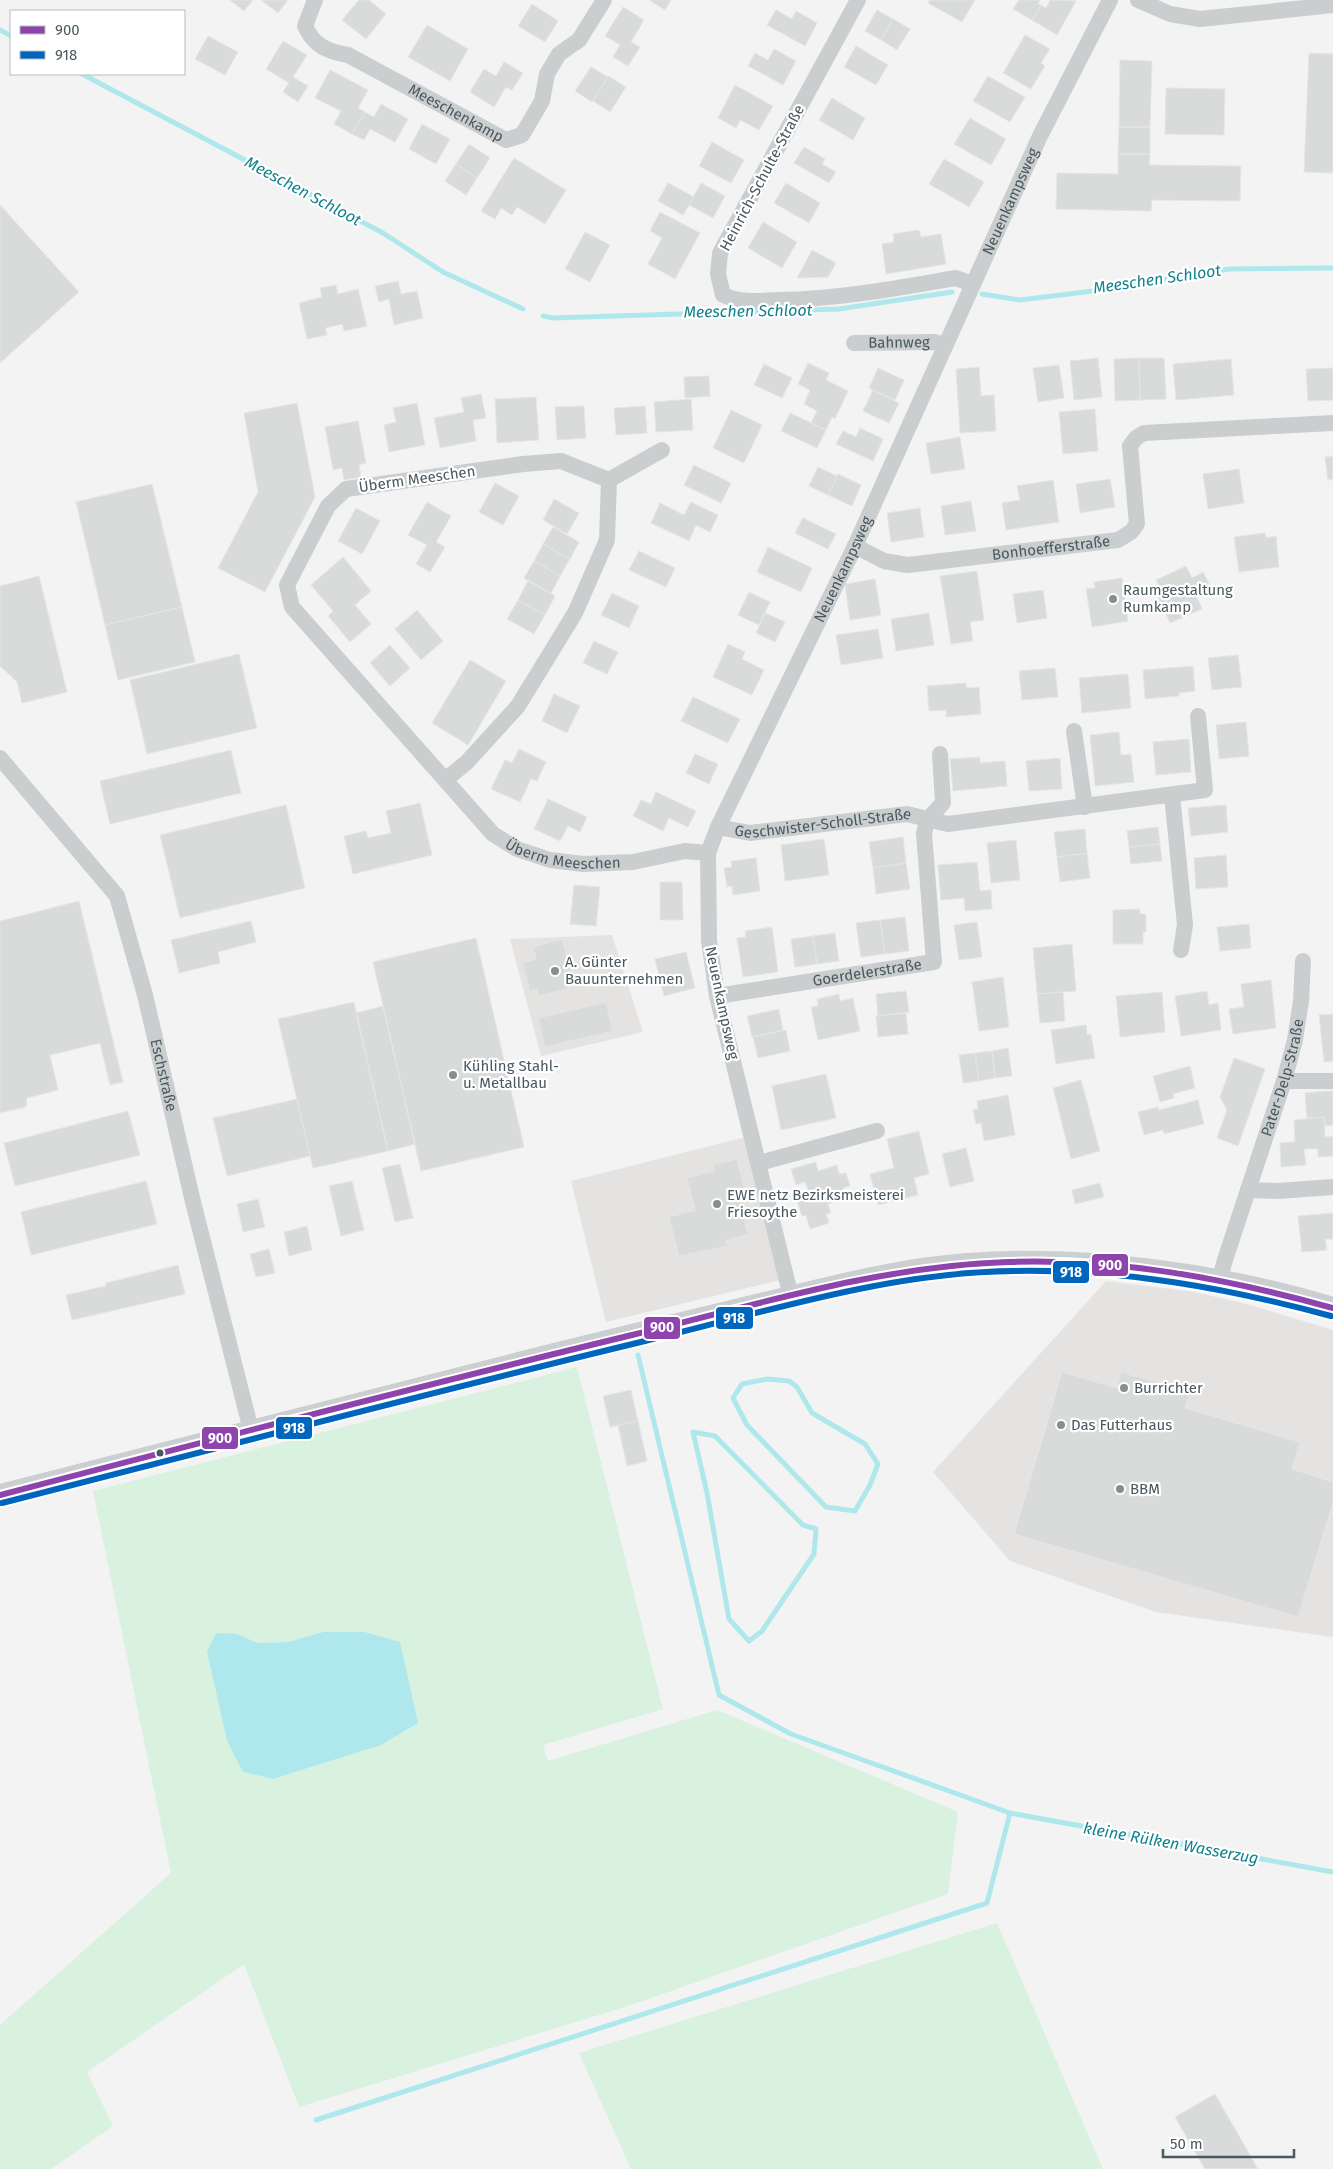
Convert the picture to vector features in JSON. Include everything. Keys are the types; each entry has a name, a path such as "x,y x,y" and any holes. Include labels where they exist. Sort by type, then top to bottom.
{"main road":[{"path":"0,1495 251,1430 857,1280 966,1264 1034,1261 1106,1265 1220,1280 1265,1289 1333,1308"}],"street":[{"name":"Meeschenkamp","path":"315,0 305,26 310,37 330,52 348,55 506,140 522,135 542,101 547,74 559,54 579,40 604,0"},
{"name":"Heinrich-Schulte-Straße","path":"858,0 720,253 718,274 723,295 736,301 806,300 841,298 956,278 972,284"},
{"name":"Neuenkampsweg","path":"791,1297 718,996 709,940 708,853 718,827 855,546 1040,136 1110,0"},
{"path":"1138,0 1170,14 1200,19 1333,5"},
{"name":"Bahnweg","path":"854,343 934,342 945,345"},
{"name":"Bonhoefferstraße","path":"855,546 884,561 908,565 1118,540 1131,532 1137,524 1130,446 1136,438 1144,433 1333,423"},
{"path":"445,780 467,762 518,706 575,613 607,540 609,480 662,450"},
{"name":"Überm Meeschen","path":"609,480 561,461 523,464 346,490 328,506 287,586 292,607 493,834 517,849 550,860 583,864 633,862 685,851 708,853"},
{"name":"Geschwister-Scholl-Straße","path":"718,827 750,832 906,814 948,824 1205,790 1198,716"},
{"path":"1074,731 1085,807"},
{"name":"Geschwister-Scholl-Straße","path":"928,819 943,803 940,754"},
{"name":"Eschstraße","path":"0,758 117,896 145,995 195,1210 251,1430"},
{"path":"1172,795 1185,925 1182,950"},
{"name":"Goerdelerstraße","path":"718,996 934,962 924,833 928,819"},
{"name":"Pater-Delp-Straße","path":"1220,1280 1284,1081 1297,1030 1303,961"},
{"path":"1284,1081 1333,1081"},
{"path":"759,1163 877,1132"},
{"path":"1248,1190 1278,1191 1333,1187"}],"shaded area":[{"path":"612,935 643,1032 541,1056 510,939"},
{"path":"746,1137 781,1280 606,1322 571,1181"},
{"path":"1106,1281 1195,1292 1250,1305 1333,1330 1333,1637 1156,1612 1010,1561 933,1472"}],"green space":[{"path":"577,1367 663,1709 543,1745 548,1761 717,1710 958,1812 948,1894 631,2005 299,2107 244,1964 87,2072 113,2126 51,2169 0,2169 0,2025 171,1873 93,1491","holes":["323,1632 418,1723 381,1745 273,1779 243,1772 227,1741 207,1652 237,1634 258,1643 288,1642"]},
{"path":"997,1923 1103,2169 631,2169 579,2053"}],"water":[{"path":"323,1632 364,1632 400,1642 418,1723 381,1745 273,1779 243,1772 227,1741 207,1652 216,1633 237,1634 258,1643 288,1642"}],"building":[{"path":"230,0 253,0 244,11"},
{"path":"261,0 288,0 278,13"},
{"path":"359,0 369,0 386,14 366,39 342,20"},
{"path":"649,0 671,0 665,10"},
{"path":"930,0 975,0 962,22 928,3"},
{"path":"1019,0 1040,0 1038,4 1041,5 1032,20 1013,9"},
{"path":"1050,0 1076,1 1057,35 1032,20 1041,5 1046,8"},
{"path":"532,4 558,21 545,42 518,26"},
{"path":"623,7 644,20 631,42 640,47 628,66 613,57 620,45 605,36"},
{"path":"776,10 792,19 796,11 817,23 805,46 767,25"},
{"path":"877,10 893,19 881,40 865,31"},
{"path":"893,19 910,29 897,50 881,40"},
{"path":"427,25 468,49 450,81 408,57"},
{"path":"1025,35 1050,49 1041,63 1045,66 1031,89 1003,73"},
{"path":"208,36 238,52 225,75 195,59"},
{"path":"283,41 307,55 293,77 308,86 298,102 283,92 289,83 266,69"},
{"path":"856,46 888,65 876,85 844,67"},
{"path":"774,49 796,61 783,85 748,66 755,53 768,60"},
{"path":"1309,53 1333,54 1333,173 1304,172"},
{"path":"1120,60 1152,61 1150,127 1119,127"},
{"path":"504,62 523,73 512,90 506,87 494,107 470,92 484,69 496,76"},
{"path":"591,67 608,77 592,102 575,91"},
{"path":"330,70 368,90 358,108 365,112 352,134 334,124 341,111 315,98"},
{"path":"608,76 626,87 610,112 593,101"},
{"path":"988,76 1025,97 1010,122 973,101"},
{"path":"735,85 773,106 759,130 740,120 736,128 718,118"},
{"path":"1166,88 1225,89 1224,135 1165,134"},
{"path":"832,98 865,118 853,140 819,120"},
{"path":"381,104 408,119 395,142 370,129 364,140 352,134 365,112 374,117"},
{"path":"970,118 1006,139 991,165 954,144"},
{"path":"422,124 450,139 436,164 409,149"},
{"path":"1119,127 1150,127 1150,154 1118,154"},
{"path":"712,142 744,160 731,183 699,166"},
{"path":"469,144 490,158 477,178 456,164"},
{"path":"804,147 825,159 822,164 836,172 829,183 794,163"},
{"path":"1118,154 1150,154 1149,165 1241,166 1240,201 1152,200 1151,211 1056,209 1057,173 1118,174"},
{"path":"514,158 566,190 545,224 517,207 512,215 501,208 495,219 481,211"},
{"path":"944,159 984,182 969,207 929,184"},
{"path":"456,164 477,178 466,195 445,181"},
{"path":"668,183 694,197 683,215 658,201"},
{"path":"701,183 725,196 713,218 689,205"},
{"path":"786,183 820,203 809,223 774,203"},
{"path":"0,205 79,292 0,363"},
{"path":"660,212 700,233 675,279 648,264 662,238 650,231"},
{"path":"763,222 797,242 782,268 748,248"},
{"path":"919,230 921,237 941,234 946,264 886,274 882,244 894,242 893,234"},
{"path":"585,232 610,245 590,282 565,269"},
{"path":"812,250 836,263 828,277 797,278"},
{"path":"398,281 401,294 417,291 423,318 394,325 389,299 379,302 375,286"},
{"path":"336,285 338,294 358,289 367,326 344,331 342,324 325,328 327,335 307,339 299,303 322,297 320,288"},
{"path":"1098,358 1102,397 1074,400 1070,361"},
{"path":"1139,358 1164,358 1166,399 1140,400"},
{"path":"1139,358 1140,400 1115,401 1114,359"},
{"path":"1231,359 1234,395 1176,400 1173,364"},
{"path":"808,363 829,373 826,380 848,391 835,419 832,417 826,430 811,423 817,411 804,404 810,390 798,384"},
{"path":"764,364 792,378 782,398 754,385"},
{"path":"1059,365 1064,398 1038,402 1033,368"},
{"path":"979,367 981,396 994,395 996,431 960,433 956,369"},
{"path":"878,368 904,380 895,400 869,388"},
{"path":"1333,368 1333,400 1308,401 1306,369"},
{"path":"709,376 710,396 685,398 684,377"},
{"path":"873,390 899,403 889,423 863,411"},
{"path":"481,394 486,418 473,420 476,441 440,448 434,418 464,412 461,398"},
{"path":"536,397 539,440 497,443 495,399"},
{"path":"691,399 693,430 656,432 654,402"},
{"path":"297,403 315,497 265,592 218,568 258,492 244,413"},
{"path":"417,403 425,445 389,452 384,425 396,422 393,408"},
{"path":"584,406 586,438 557,440 555,407"},
{"path":"645,406 647,433 616,435 614,408"},
{"path":"1095,409 1098,451 1063,454 1059,412"},
{"path":"731,410 762,425 744,463 713,448"},
{"path":"790,413 826,430 817,448 781,431"},
{"path":"358,421 366,463 359,465 361,477 344,480 342,468 333,470 325,427"},
{"path":"860,428 883,439 873,461 836,444 843,431 856,437"},
{"path":"960,437 965,469 931,474 926,443"},
{"path":"1333,456 1333,479 1328,480 1325,457"},
{"path":"694,465 731,483 721,503 684,485"},
{"path":"818,467 837,476 828,495 809,486"},
{"path":"1239,469 1244,503 1208,509 1203,474"},
{"path":"838,474 861,485 852,506 828,495"},
{"path":"1110,479 1115,507 1080,513 1076,484"},
{"path":"1053,480 1059,522 1006,530 1002,503 1020,500 1017,486"},
{"path":"495,483 519,496 503,525 479,512"},
{"path":"152,484 182,607 105,625 76,502"},
{"path":"554,499 579,513 567,534 543,520"},
{"path":"971,501 976,531 945,535 941,506"},
{"path":"427,502 451,516 436,542 445,547 430,572 416,564 427,545 408,535"},
{"path":"691,502 718,515 710,532 696,525 689,541 651,523 660,503 684,515"},
{"path":"356,508 380,521 362,554 338,541"},
{"path":"920,508 924,537 891,542 887,513"},
{"path":"803,518 836,534 828,549 795,533"},
{"path":"553,527 579,542 570,559 543,544"},
{"path":"1265,533 1266,538 1276,536 1279,567 1239,572 1234,537"},
{"path":"543,544 570,559 560,576 534,561"},
{"path":"768,547 812,568 801,592 757,572"},
{"path":"639,551 675,568 666,587 629,570"},
{"path":"343,557 371,591 355,605 371,624 350,642 328,616 333,611 311,585"},
{"path":"534,561 560,576 551,593 524,578"},
{"path":"1186,566 1192,578 1203,572 1211,588 1196,595 1202,609 1170,623 1155,591 1160,589 1156,580"},
{"path":"977,571 984,620 970,622 973,641 951,644 940,576"},
{"path":"39,576 67,692 22,703 17,682 0,666 0,586"},
{"path":"1122,578 1128,621 1092,627 1086,589 1095,588 1094,582"},
{"path":"875,579 881,615 850,620 845,584"},
{"path":"528,581 555,596 545,615 518,600"},
{"path":"1043,590 1047,618 1017,623 1013,594"},
{"path":"749,592 770,602 759,625 738,615"},
{"path":"612,593 639,606 629,628 601,615"},
{"path":"518,600 545,615 534,634 507,619"},
{"path":"182,607 195,662 118,680 105,625"},
{"path":"417,610 443,641 421,660 395,629"},
{"path":"765,613 785,622 775,642 756,633"},
{"path":"929,613 934,645 896,651 891,619"},
{"path":"878,629 883,658 841,665 836,635"},
{"path":"594,641 618,652 607,674 583,663"},
{"path":"728,644 745,652 742,659 764,670 752,695 713,677"},
{"path":"390,645 410,668 390,686 370,663"},
{"path":"239,654 257,728 147,754 130,680"},
{"path":"1238,655 1242,687 1212,690 1208,658"},
{"path":"470,660 506,681 468,745 432,723"},
{"path":"1193,666 1195,691 1179,693 1179,696 1145,699 1143,670"},
{"path":"1055,668 1058,697 1022,700 1019,671"},
{"path":"1128,674 1131,708 1082,713 1079,678"},
{"path":"966,683 967,688 979,687 981,714 946,717 946,710 929,711 927,686"},
{"path":"554,694 580,706 567,733 542,721"},
{"path":"693,697 740,719 728,743 681,721"},
{"path":"1246,722 1249,756 1219,759 1216,725"},
{"path":"1119,732 1121,755 1131,754 1134,782 1095,786 1090,735"},
{"path":"1189,739 1191,772 1156,775 1153,742"},
{"path":"519,749 546,762 537,781 531,779 520,802 491,789 505,760 512,763"},
{"path":"231,750 241,793 110,824 100,781"},
{"path":"695,754 718,764 709,784 686,773"},
{"path":"980,757 980,763 1005,761 1007,786 953,791 950,759"},
{"path":"1060,758 1062,789 1029,791 1026,761"},
{"path":"656,792 696,811 688,827 669,818 663,831 633,816 641,800 651,804"},
{"path":"548,799 587,817 580,832 568,826 560,841 534,829"},
{"path":"420,803 432,855 353,874 344,836 366,831 368,838 391,833 386,811"},
{"path":"286,805 305,888 180,918 160,835"},
{"path":"1226,805 1228,832 1191,836 1188,808"},
{"path":"1158,827 1160,844 1129,847 1127,831"},
{"path":"1085,829 1087,853 1057,857 1054,832"},
{"path":"903,837 906,863 873,868 869,842"},
{"path":"824,839 829,875 785,881 781,845"},
{"path":"1016,840 1020,880 991,883 987,843"},
{"path":"1160,844 1162,861 1131,864 1129,847"},
{"path":"1087,853 1090,878 1060,882 1057,857"},
{"path":"1226,855 1228,887 1196,889 1194,858"},
{"path":"756,858 760,891 733,895 732,886 727,887 724,868 732,867 731,861"},
{"path":"977,862 980,891 991,890 992,909 965,911 964,898 941,900 938,865"},
{"path":"906,863 910,889 876,894 873,868"},
{"path":"660,882 682,882 683,920 660,920"},
{"path":"574,885 600,887 596,926 570,924"},
{"path":"79,901 123,1082 110,1085 100,1043 50,1055 58,1090 27,1098 26,1107 0,1113 0,921"},
{"path":"1140,909 1140,914 1146,914 1146,932 1143,932 1143,944 1113,944 1113,910"},
{"path":"905,917 909,951 885,954 880,920"},
{"path":"880,920 885,954 861,957 856,923"},
{"path":"251,921 256,942 218,952 220,963 179,973 171,940"},
{"path":"977,922 982,957 959,960 954,925"},
{"path":"1249,924 1251,948 1220,951 1217,927"},
{"path":"772,927 778,972 743,977 737,938 746,937 745,931"},
{"path":"835,933 839,961 817,964 813,936"},
{"path":"813,936 817,964 795,967 791,939"},
{"name":"Kühling Stahl- u. Metallbau","path":"476,938 524,1147 421,1171 373,962"},
{"path":"562,939 573,980 567,982 569,988 539,996 537,989 530,991 522,963 536,959 533,947"},
{"path":"1072,944 1076,991 1037,994 1033,948"},
{"path":"686,952 695,988 664,996 655,959"},
{"path":"1003,977 1009,1027 979,1031 972,982"},
{"path":"1271,980 1276,1028 1233,1034 1229,1009 1244,1007 1241,984"},
{"path":"906,991 909,1012 878,1016 876,994"},
{"path":"1207,991 1209,1005 1218,1003 1221,1030 1181,1036 1175,996"},
{"path":"1063,992 1065,1021 1040,1023 1037,994"},
{"path":"1162,992 1165,1032 1120,1037 1116,996"},
{"path":"839,994 840,1001 853,998 860,1031 818,1040 811,1007 818,1006 817,999"},
{"path":"354,1002 388,1151 313,1168 278,1019"},
{"path":"606,1002 613,1031 545,1047 538,1018"},
{"path":"383,1006 415,1144 388,1151 356,1013"},
{"path":"779,1009 783,1030 752,1037 747,1016"},
{"path":"906,1013 908,1034 878,1037 876,1016"},
{"path":"1333,1014 1333,1061 1324,1062 1319,1015"},
{"path":"1086,1025 1087,1035 1091,1034 1095,1058 1056,1064 1051,1030"},
{"path":"786,1030 790,1051 758,1058 753,1037"},
{"path":"1008,1048 1012,1076 995,1078 992,1051"},
{"path":"992,1051 995,1078 979,1081 975,1053"},
{"path":"975,1053 979,1081 963,1083 959,1055"},
{"path":"1234,1058 1265,1069 1238,1146 1217,1138 1227,1110 1220,1097"},
{"path":"1190,1066 1195,1088 1173,1094 1174,1098 1160,1102 1153,1076"},
{"path":"826,1074 836,1118 781,1130 772,1086"},
{"path":"1081,1080 1100,1151 1071,1159 1053,1088"},
{"path":"1333,1091 1333,1125 1325,1126 1324,1117 1307,1118 1305,1093"},
{"path":"1008,1095 1015,1135 984,1141 981,1123 976,1124 973,1110 978,1109 977,1101"},
{"path":"297,1099 310,1156 227,1176 213,1118"},
{"path":"1198,1100 1204,1124 1164,1134 1163,1130 1144,1135 1138,1112 1158,1107 1159,1110"},
{"path":"128,1111 140,1155 15,1186 4,1143"},
{"path":"1324,1117 1325,1137 1333,1136 1333,1156 1318,1157 1318,1149 1304,1149 1306,1165 1281,1167 1280,1143 1295,1142 1294,1120"},
{"path":"919,1131 929,1174 914,1178 918,1195 878,1205 870,1174 894,1168 887,1139"},
{"path":"966,1148 974,1181 950,1187 942,1154"},
{"name":"EWE netz Bezirksmeisterei Friesoythe","path":"737,1159 746,1196 739,1198 748,1234 726,1240 727,1246 679,1256 669,1217 695,1210 687,1178 715,1171 713,1165"},
{"path":"816,1162 818,1171 837,1165 839,1174 846,1173 850,1186 843,1188 846,1199 828,1204 831,1213 826,1214 829,1223 810,1229 806,1215 802,1216 797,1201 810,1197 808,1190 805,1182 796,1185 791,1169"},
{"path":"400,1164 413,1218 395,1222 382,1168"},
{"path":"146,1181 157,1224 31,1255 21,1212"},
{"path":"352,1181 364,1230 341,1236 329,1186"},
{"path":"1100,1183 1104,1197 1075,1204 1072,1190"},
{"path":"258,1199 265,1227 243,1232 237,1204"},
{"path":"1333,1213 1333,1239 1325,1239 1327,1250 1302,1252 1298,1216"},
{"path":"307,1226 312,1250 289,1256 284,1232"},
{"path":"269,1249 275,1273 256,1277 250,1254"},
{"path":"178,1265 185,1294 72,1320 66,1295 106,1286 106,1283"},
{"path":"1062,1372 1117,1388 1121,1372 1190,1392 1185,1408 1300,1442 1292,1469 1333,1482 1333,1503 1298,1617 1014,1534"},
{"path":"631,1390 638,1421 610,1427 603,1396"},
{"path":"638,1421 647,1461 627,1466 618,1425"},
{"path":"1215,2094 1258,2169 1205,2169 1175,2117"}],"waterway":[{"name":"Meeschen Schloot","path":"0,30 10,35"},
{"name":"Meeschen Schloot","path":"84,75 383,233 443,272 523,309"},
{"name":"Meeschen Schloot","path":"982,294 1020,300 1109,289 1229,269 1333,268"},
{"name":"Meeschen Schloot","path":"543,316 553,318 839,309 952,292"},
{"name":"kleine Rülken Wasserzug","path":"638,1355 719,1695 791,1734 1010,1813 1333,1872"},
{"path":"767,1379 789,1381 797,1387 812,1413 865,1444 878,1464 870,1485 855,1511 826,1507 747,1425 733,1398 742,1384 767,1379"},
{"path":"693,1432 715,1436 803,1525 816,1529 814,1554 762,1631 749,1641 729,1619 707,1493 693,1432"},
{"path":"316,2120 987,1903 1010,1813"}],"transit line":[{"name":"900","path":"0,1495 772,1300 865,1279 913,1271 960,1265 1008,1262 1090,1263 1131,1267 1213,1280 1333,1308"},
{"name":"918","path":"2,1503 782,1306 828,1295 921,1278 967,1273 1014,1271 1094,1273 1174,1282 1213,1289 1331,1316"}],"place":[{"name":"Raumgestaltung Rumkamp","path":"1113,599"},
{"name":"A. Günter Bauunternehmen","path":"555,971"},
{"name":"Kühling Stahl- u. Metallbau","path":"453,1075"},
{"name":"EWE netz Bezirksmeisterei Friesoythe","path":"717,1204"},
{"name":"Burrichter","path":"1124,1388"},
{"name":"Das Futterhaus","path":"1061,1425"},
{"name":"BBM","path":"1120,1489"}]}
